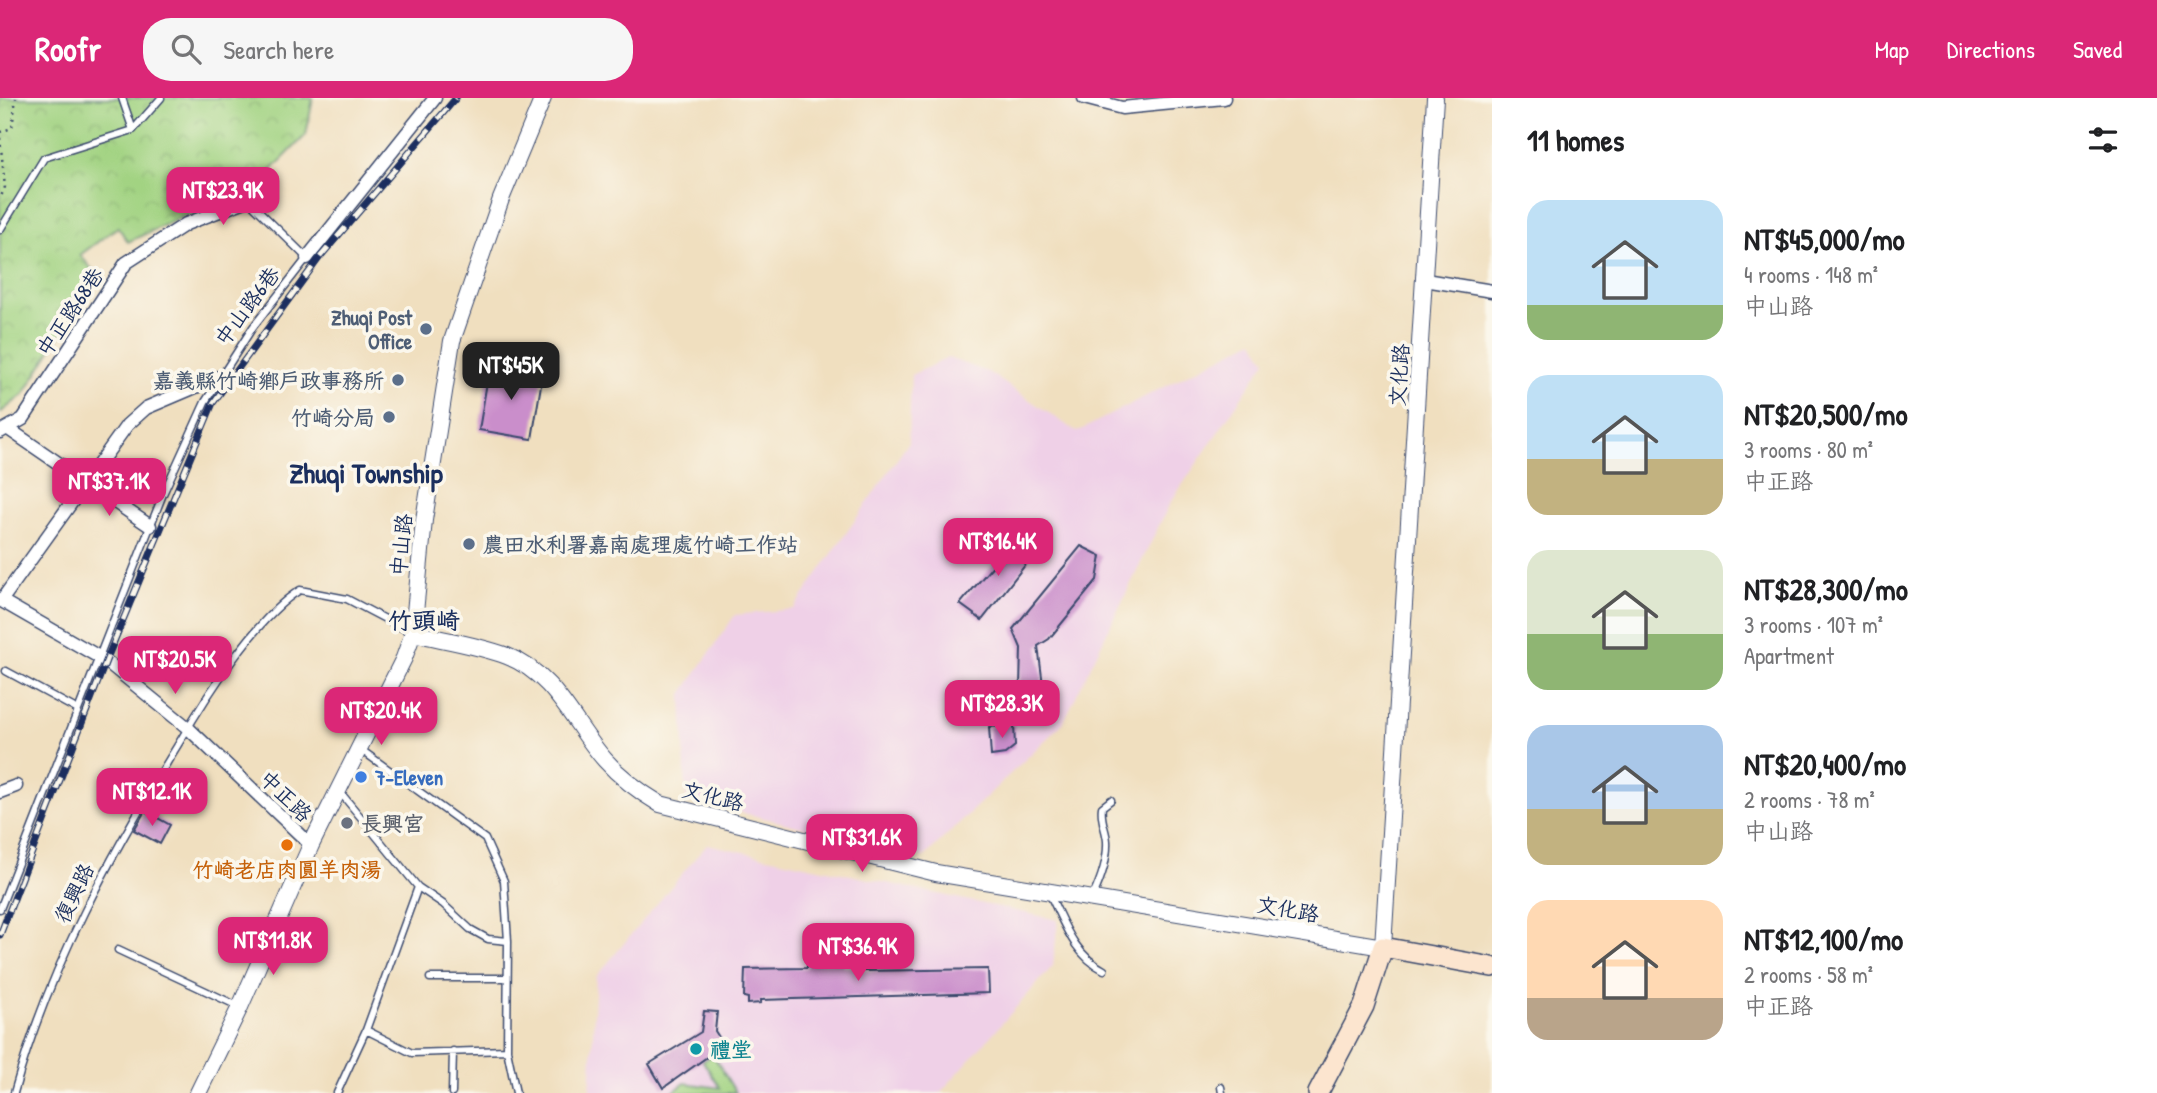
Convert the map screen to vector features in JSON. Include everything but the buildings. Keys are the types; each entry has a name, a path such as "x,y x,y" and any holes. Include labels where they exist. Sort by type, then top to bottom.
{"main road":[{"path":"1318,1093 1364,1006 1383,947 1492,967"}],"street":[{"name":"中山路6巷","path":"307,258 435,98"},
{"name":"中山路","path":"195,1092 240,1007 311,845 404,659 413,633 424,520 452,341 501,199 543,98"},
{"path":"1084,98 1122,103 1224,98"},
{"name":"文化路","path":"413,633 508,656 530,670 564,700 605,760 634,788 660,804 936,873 1383,947 1435,98"},
{"name":"中山路6巷","path":"186,224 248,200"},
{"name":"中正路68巷","path":"150,526 4,430 23,419 126,263 186,224"},
{"path":"1425,280 1492,290"},
{"path":"0,601 127,425 146,408 219,377"},
{"name":"中正路","path":"0,601 99,656 188,728 311,845"},
{"path":"0,792 16,786"}],"lane":[{"path":"122,98 133,130"},
{"path":"0,230 44,158 133,130 161,98"},
{"name":"中山路6巷","path":"0,909 150,526 219,377 253,327 307,258 248,200"},
{"name":"復興路","path":"14,1093 52,978 114,849 199,707 238,654 288,597 300,590 347,599 413,633"},
{"path":"6,671 78,710"},
{"path":"359,748 485,839 504,881 508,941 507,1050 516,1093"},
{"path":"338,790 418,887 443,904 470,929 488,939 508,941"},
{"path":"1093,898 1102,876 1107,850 1100,816 1102,807 1111,800"},
{"path":"337,1093 366,1030 418,887"},
{"path":"1049,893 1076,947 1091,964 1104,970"},
{"path":"118,950 240,1007"},
{"path":"430,978 508,978"},
{"path":"366,1030 412,1053 507,1050"},
{"path":"452,1093 453,1051"}],"path":[{"path":"0,132 12,128 16,98"},
{"path":"0,138 5,187 0,199"}],"shaded area":[{"path":"1254,340 1266,361 1170,503 1063,723 924,857 686,799 682,694 735,615 794,609 909,442 911,375 948,358 988,372 1077,432"},
{"path":"707,844 1058,920 1053,966 940,1093 590,1093 596,977"}],"green space":[{"path":"0,98 313,98 306,135 262,180 128,242 118,227 80,255 97,275 24,394 0,413"},
{"path":"713,1055 736,1093 672,1093 685,1083 720,1088 703,1061"}],"railway":[{"path":"0,935 106,661 213,403 320,257 456,98"}],"place":[{"name":"Zhuqi Post Office","path":"426,329"},
{"name":"嘉義縣竹崎鄉戶政事務所","path":"398,380"},
{"name":"竹崎分局","path":"389,417"},
{"name":"農田水利署嘉南處理處竹崎工作站","path":"469,544"},
{"name":"7-Eleven","path":"361,777"},
{"name":"長興宮","path":"347,823"},
{"name":"竹崎老店肉圓羊肉湯","path":"287,845"},
{"name":"禮堂","path":"696,1049"}],"district":[{"name":"Zhuqi Township","path":"366,473"},
{"name":"竹頭崎","path":"424,620"}]}
